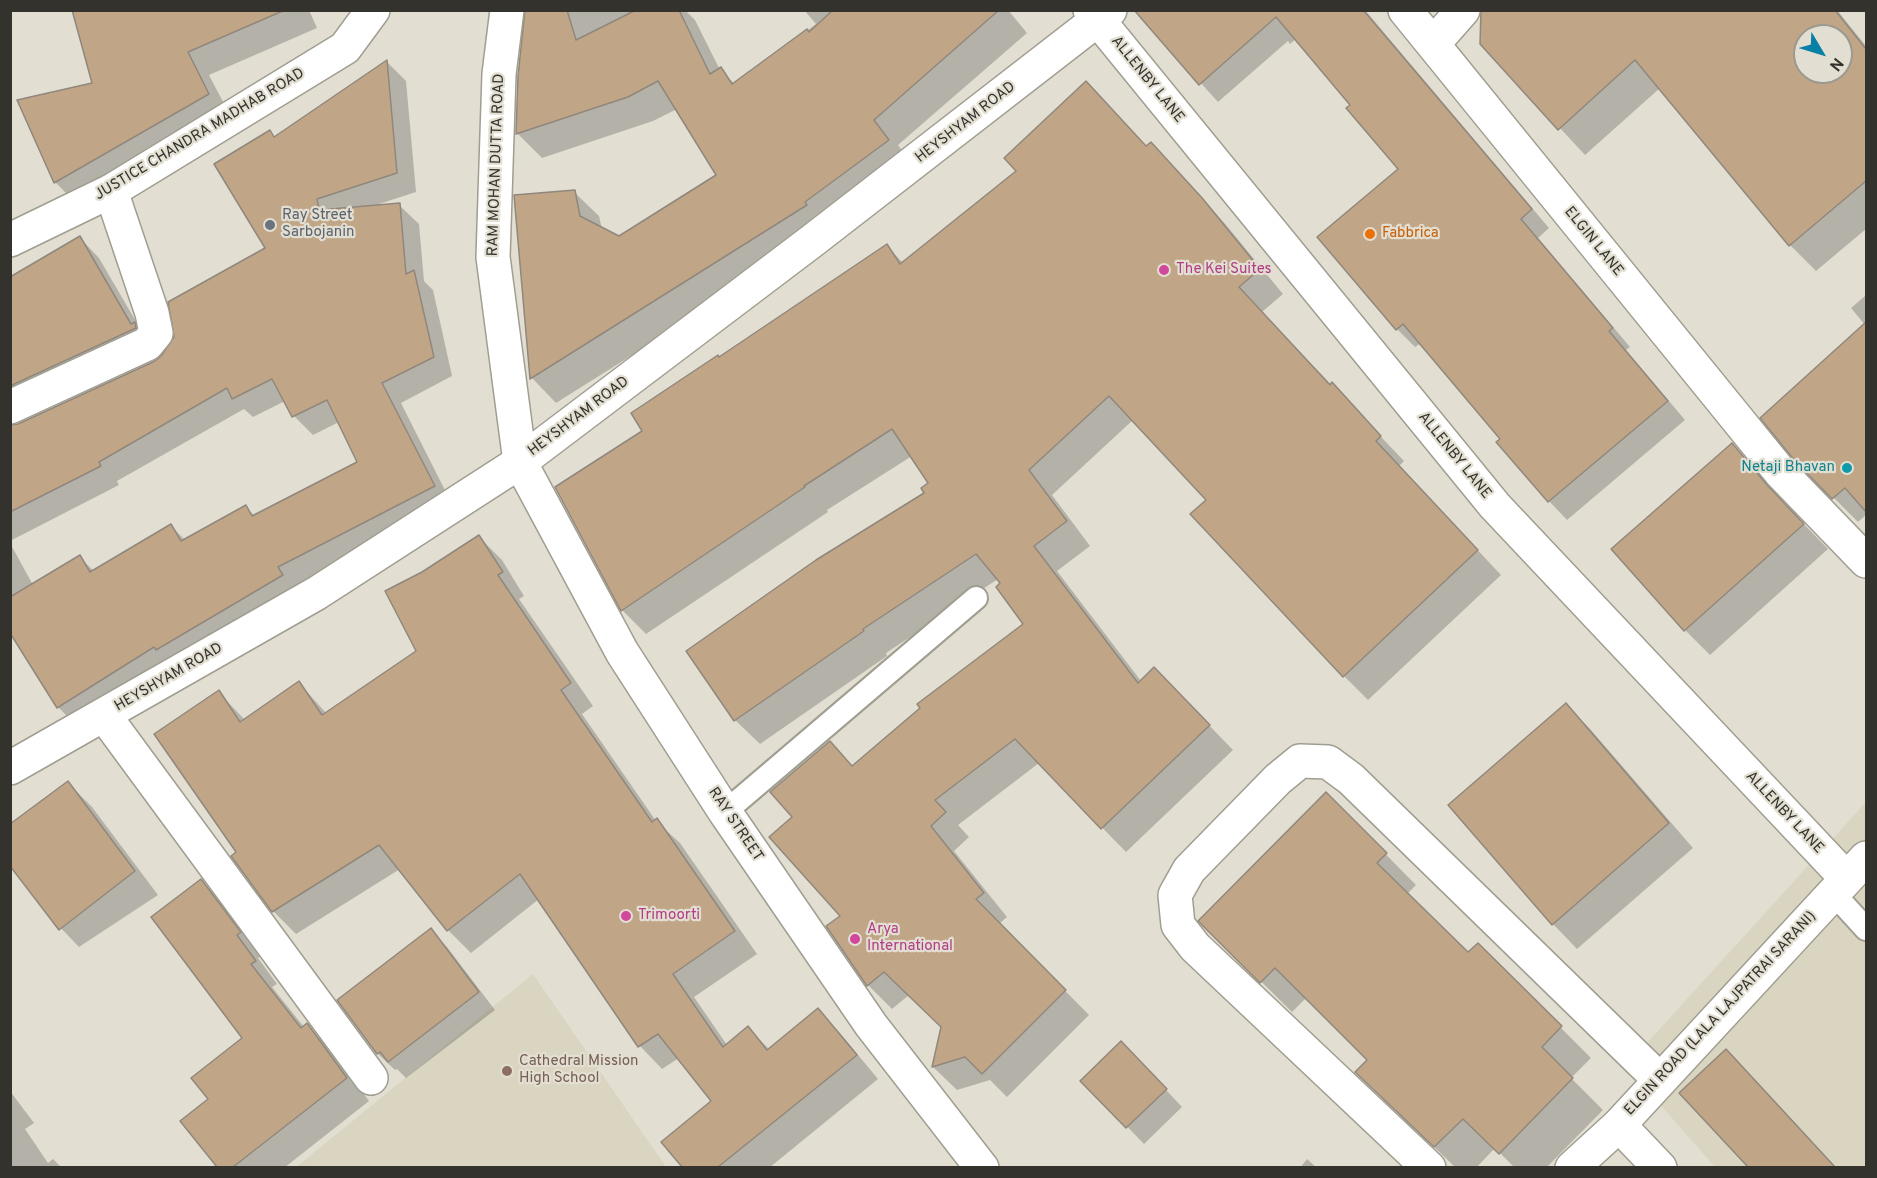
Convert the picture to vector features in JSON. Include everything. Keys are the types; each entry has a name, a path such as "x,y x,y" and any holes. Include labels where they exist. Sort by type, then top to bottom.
{"street":[{"name":"JUSTICE CHANDRA MADHAB ROAD","path":"10,240 111,191 345,48 373,10"},
{"name":"RAM MOHAN DUTTA ROAD","path":"507,10 499,74 494,257 519,462"},
{"name":"ELGIN LANE","path":"1405,10 1781,473 1866,561"},
{"path":"1433,44 1463,10"},
{"name":"HEYSHYAM ROAD","path":"10,768 317,593 519,462 1099,14"},
{"name":"ALLENBY LANE","path":"1099,14 1495,506 1848,877"},
{"path":"10,407 147,344 156,333 152,313 111,191"},
{"name":"RAY STREET","path":"519,462 622,652 725,812 871,1025 982,1167"},
{"path":"104,715 371,1078"},
{"path":"1429,1167 1195,947 1178,925 1175,895 1189,870 1278,779 1300,761 1328,762 1351,779 1660,1080"},
{"name":"ELGIN ROAD (LALA LAJPATRAI SARANI)","path":"1572,1167 1619,1125 1848,877"},
{"path":"1619,1125 1660,1167"}],"lane":[{"path":"725,812 976,598"},
{"path":"1848,877 1866,929"}],"shaded area":[{"path":"1866,802 1866,1167 1715,1167 1626,1066"},
{"name":"Cathedral Mission High School","path":"533,974 666,1167 296,1167"}],"building":[{"path":"72,10 285,10 188,52 209,94 54,183 17,100 92,83"},
{"path":"525,10 567,10 576,40 636,10 679,10 710,74 721,67 732,84 807,29 809,32 833,10 999,10 874,120 889,140 805,202 807,205 530,379 514,195 575,190 580,216 619,236 716,175 658,81 628,97 516,134 518,76"},
{"path":"1134,10 1364,11 1532,209 1521,219 1613,328 1609,331 1668,401 1548,502 1496,442 1500,439 1403,324 1396,330 1317,237 1398,169 1346,108 1350,105 1276,17 1199,85"},
{"path":"1481,10 1835,10 1846,24 1793,24 1793,84 1853,84 1853,33 1866,49 1866,181 1789,246 1635,60 1558,130 1480,44"},
{"path":"387,60 397,173 317,199 319,210 400,203 406,274 414,270 434,357 382,383 435,486 278,567 283,575 156,650 154,647 57,708 10,633 10,597 80,555 90,572 171,524 181,541 246,505 252,516 357,462 327,400 292,417 272,379 232,399 227,388 99,462 101,466 10,512 10,425 18,424 155,361 161,356 174,337 168,302 265,248 214,164 270,130 274,137"},
{"path":"1086,81 1146,146 1151,142 1203,199 1260,269 1239,287 1330,385 1332,382 1381,436 1376,441 1478,550 1343,677 1190,514 1206,500 1109,396 1029,470 1067,521 1034,546 1138,683 1154,667 1210,725 1101,829 1015,739 935,800 946,812 931,826 984,893 976,899 1066,990 982,1074 965,1057 932,1067 941,1027 884,972 867,986 826,926 840,916 769,837 792,817 770,792 830,741 852,766 920,708 917,704 1023,624 996,587 1000,583 976,554 863,629 864,631 734,721 686,651 816,560 924,493 921,488 928,483 892,429 621,611 555,487 642,431 631,413 887,244 900,264 1016,171 1004,158"},
{"path":"80,236 131,324 135,322 136,328 10,386 10,277"},
{"path":"1866,322 1866,512 1845,488 1832,499 1795,461 1760,418"},
{"path":"1732,443 1804,524 1684,631 1611,549"},
{"path":"479,535 503,572 498,575 571,683 561,690 652,822 657,818 735,931 673,974 723,1047 748,1026 767,1050 818,1008 857,1055 718,1167 682,1167 661,1142 711,1101 658,1034 638,1047 520,874 447,931 379,845 272,912 231,856 236,852 154,734 219,690 240,722 299,681 322,715 416,651 385,591 422,572"},
{"path":"1566,703 1669,823 1552,925 1448,805"},
{"path":"68,781 135,871 59,930 10,866 10,824"},
{"path":"1326,792 1387,853 1377,863 1468,952 1478,943 1562,1026 1542,1047 1573,1078 1499,1154 1463,1119 1434,1147 1355,1072 1367,1060 1275,968 1260,983 1198,921"},
{"path":"201,879 241,932 237,935 256,961 251,964 301,1028 307,1023 347,1078 233,1167 217,1167 180,1121 208,1099 191,1078 242,1038 151,917"},
{"path":"431,928 479,992 388,1062 380,1052 377,1054 337,1000"},
{"path":"1121,1041 1167,1089 1126,1128 1080,1081"},
{"path":"1726,1049 1835,1167 1748,1167 1679,1093"}],"place":[{"name":"Ray Street Sarbojanin","path":"270,225"},
{"name":"Fabbrica","path":"1370,234"},
{"name":"The Kei Suites","path":"1164,270"},
{"name":"Netaji Bhavan","path":"1847,468"},
{"name":"Trimoorti","path":"626,916"},
{"name":"Arya International","path":"855,939"},
{"name":"Cathedral Mission High School","path":"507,1071"}]}
